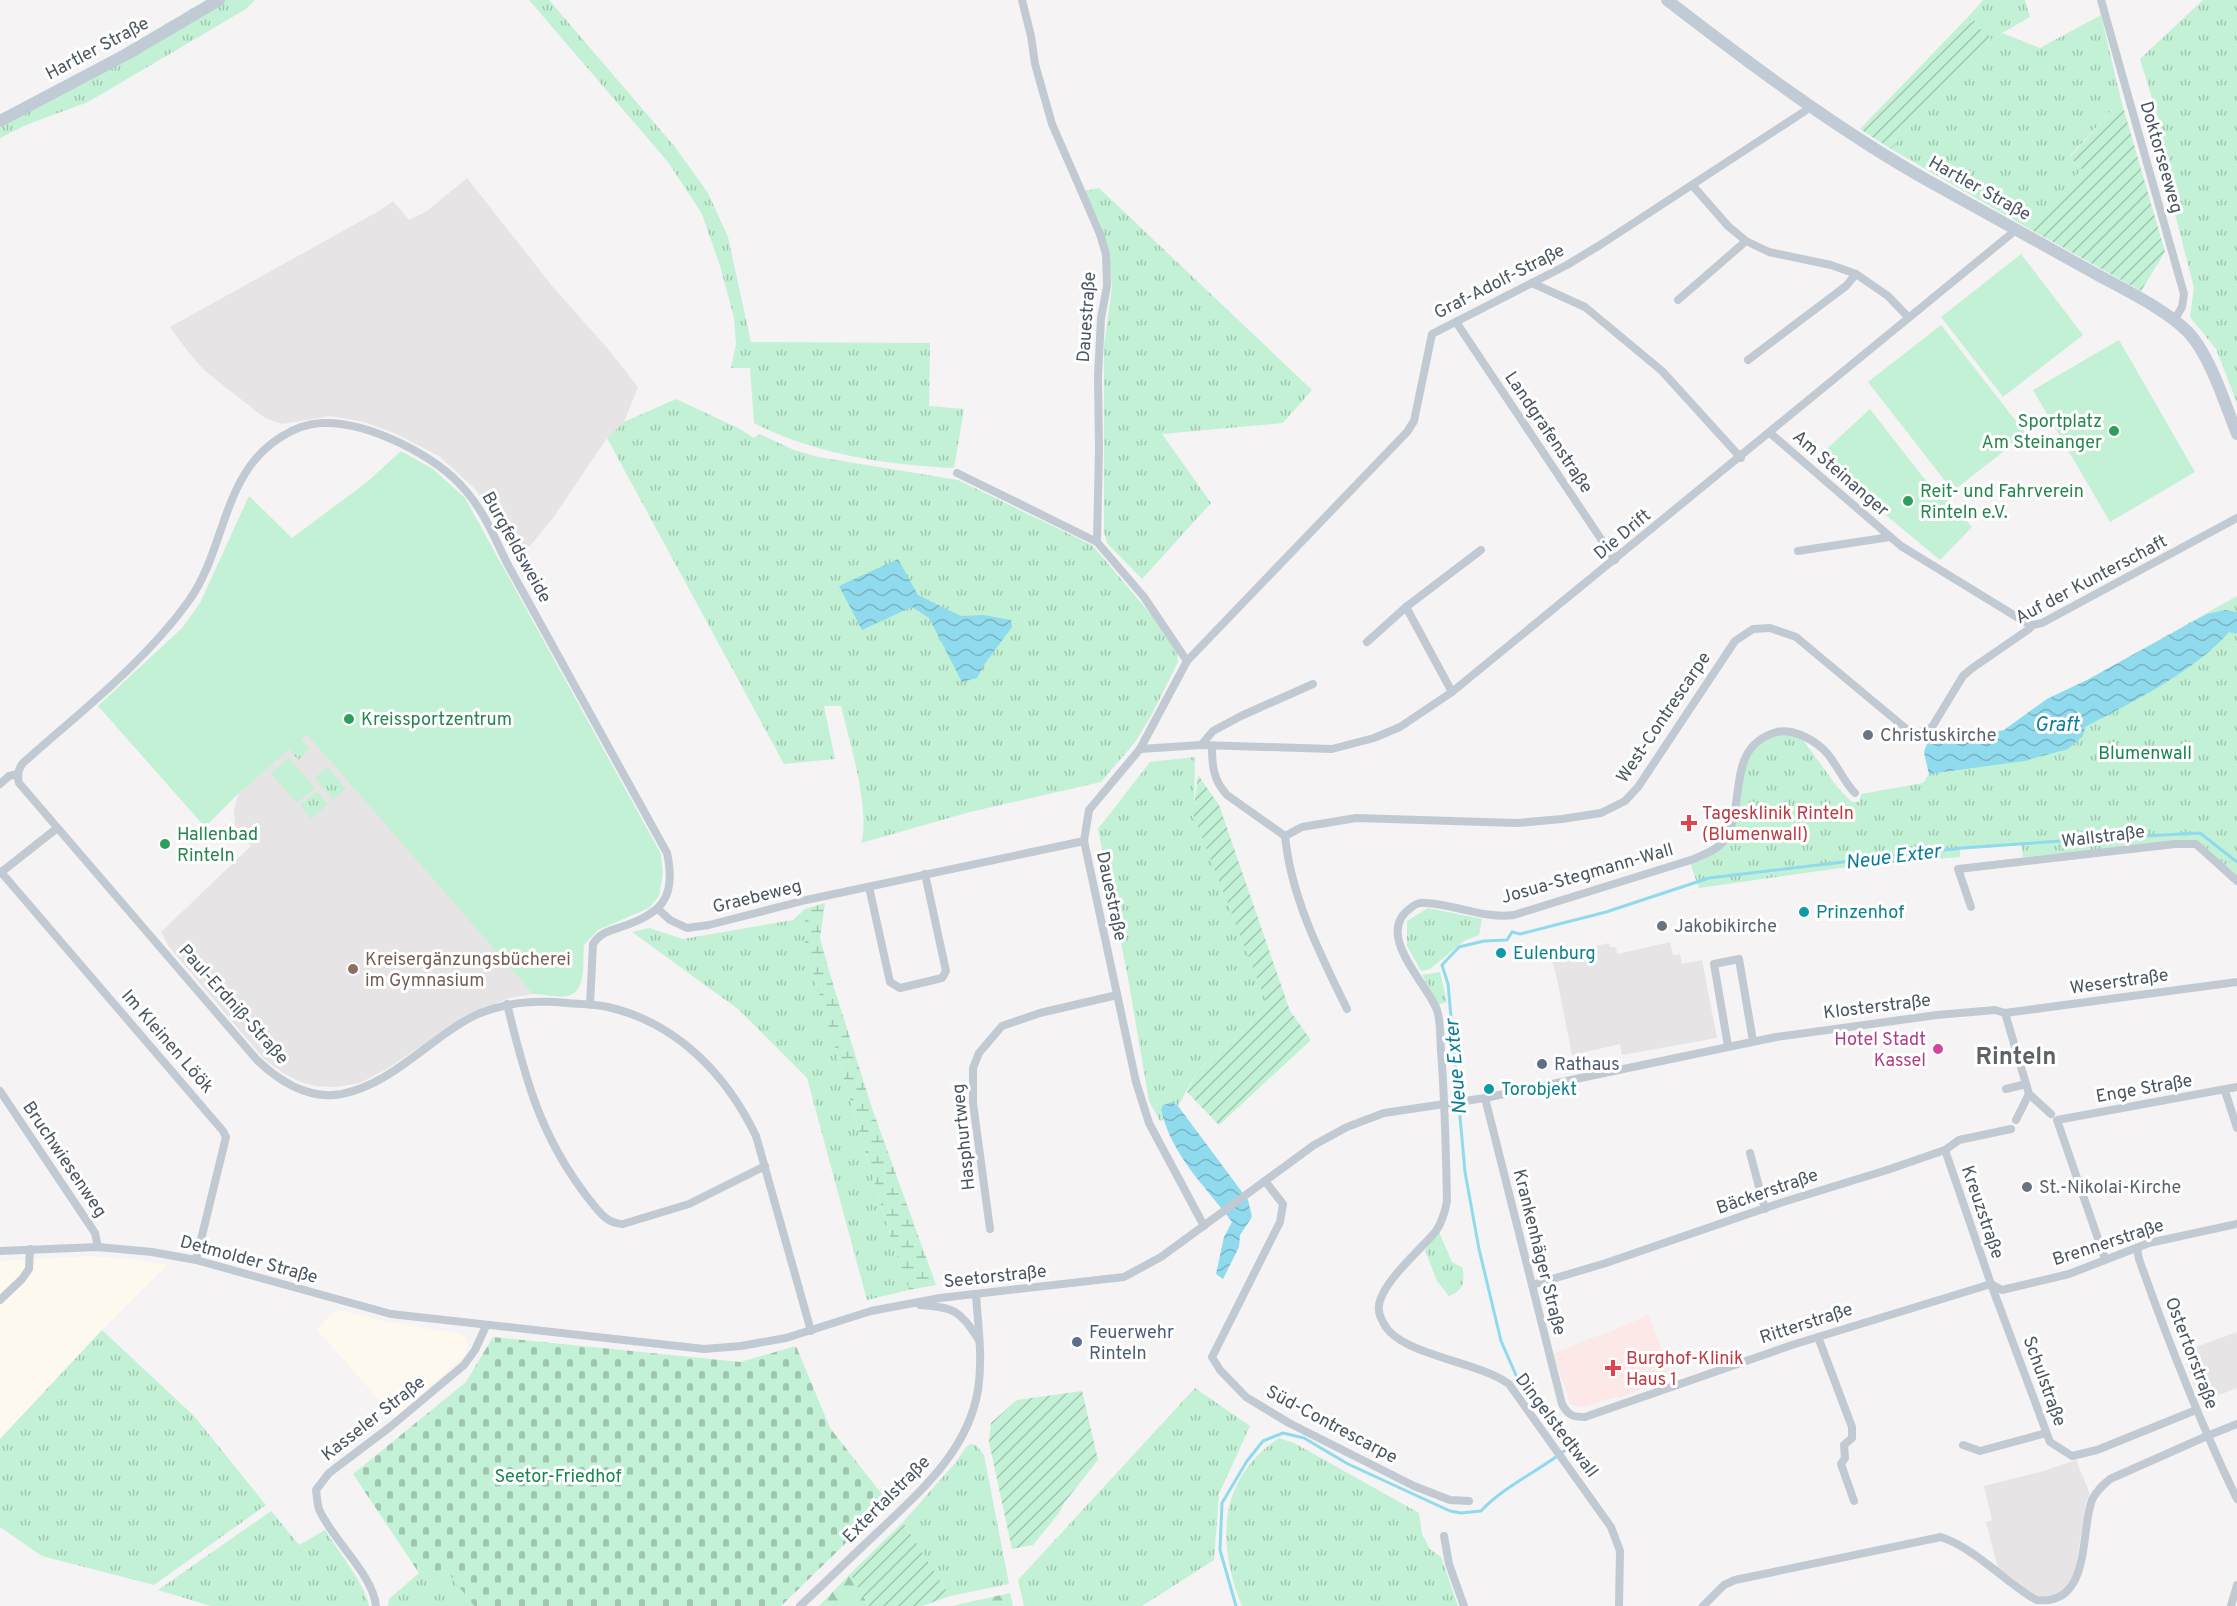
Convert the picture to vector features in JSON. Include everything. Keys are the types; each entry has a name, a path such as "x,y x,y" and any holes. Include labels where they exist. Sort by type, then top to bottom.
{"main road":[{"name":"Hartler Straße","path":"0,121 127,54 219,0"},
{"name":"Hartler Straße","path":"1667,0 1743,59 1810,106 1923,178 2121,288 2174,321 2188,332 2204,354 2237,434"}],"street":[{"name":"Dauestraße","path":"1022,0 1035,64 1052,124 1100,234 1106,254 1107,286 1101,318 1098,376 1097,543"},
{"name":"Doktorseeweg","path":"2102,0 2184,294 2182,306 2174,321"},
{"name":"Graf-Adolf-Straße","path":"1187,661 1407,432 1413,422 1432,334 1600,246 1694,186 1810,106"},
{"path":"1694,186 1728,226 1746,241 1769,252 1831,264 1856,274 1888,296 1908,317"},
{"name":"Die Drift","path":"1140,749 1201,745 1332,749 1374,738 1400,727 1452,692 1741,458 1908,317 2012,234 2015,229"},
{"path":"1678,300 1746,241"},
{"path":"1748,360 1846,286 1856,274"},
{"path":"1532,283 1585,308 1653,364 1741,458"},
{"name":"Landgrafenstraße","path":"1456,322 1615,560"},
{"name":"Burgfeldsweide","path":"18,774 19,767 23,763 168,629 190,599 208,567 232,500 243,478 257,458 273,443 292,431 321,423 365,430 418,453 439,466 465,489 492,529 508,565 667,853 671,868 670,880 666,895 658,909"},
{"name":"Am Steinanger","path":"1770,433 1890,537 1920,558 2032,625"},
{"path":"957,473 1097,543 1144,597 1187,661"},
{"name":"Auf der Kunterschaft","path":"1922,731 1932,727 1964,676 1971,669 2032,625 2042,623 2112,587 2237,518"},
{"name":"Am Steinanger","path":"1798,551 1890,537"},
{"path":"1367,642 1406,607 1481,550"},
{"path":"1406,607 1452,692"},
{"name":"West-Contrescarpe","path":"1285,836 1302,827 1356,818 1518,823 1600,813 1625,801 1638,787 1735,640 1753,629 1770,628 1796,638 1910,732 1922,731"},
{"name":"Dauestraße","path":"1187,661 1140,749 1089,810 1084,842 1136,1082 1149,1123 1204,1226"},
{"path":"1201,745 1213,731 1312,684"},
{"name":"Josua-Stegmann-Wall","path":"1449,1103 1437,1011 1405,958 1398,940 1398,926 1402,916 1411,907 1422,902 1491,916 1514,915 1694,859 1718,848 1727,837 1732,823 1739,778 1747,755 1754,743 1767,735 1784,730 1805,737 1823,750 1844,782 1855,794"},
{"path":"1212,746 1212,769 1218,786 1285,836 1287,862 1301,905 1317,948 1347,1009"},
{"path":"0,783 9,776 18,774"},
{"name":"Paul-Erdniß-Straße","path":"18,774 19,783 56,829 258,1060 273,1075 294,1088 316,1094 341,1094 365,1087 388,1075 451,1029 478,1014 507,1004 532,1002 607,1007 656,1025 683,1042 703,1059 742,1106 756,1136 811,1331"},
{"path":"0,872 56,829"},
{"name":"Graebeweg","path":"658,909 670,920 687,928 709,925 869,886 1084,842"},
{"name":"Wallstraße","path":"1971,908 1958,869 2175,844 2196,844 2237,881"},
{"name":"Im Kleinen Löök","path":"0,872 223,1131 226,1137 196,1260"},
{"path":"869,886 890,982 900,988 914,986 942,978 946,970 926,874"},
{"path":"590,1005 593,944 598,936 638,922 651,916 658,909"},
{"path":"1728,1046 1714,964 1739,959 1753,1041"},
{"name":"Weserstraße","path":"2005,1013 2237,982"},
{"name":"Hasphurtweg","path":"990,1229 973,1102 973,1068 979,1053 1002,1026 1040,1013 1117,995"},
{"path":"507,1004 524,1076 538,1113 574,1180 606,1219 616,1224 623,1224 689,1204 765,1166"},
{"name":"Klosterstraße","path":"1464,1101 1753,1041 1857,1024 1995,1010 2005,1013"},
{"path":"2005,1013 2029,1094 2054,1117 2105,1259"},
{"path":"2006,1089 2026,1083"},
{"name":"Enge Straße","path":"2054,1117 2237,1088"},
{"path":"2225,1090 2237,1128"},
{"name":"Bruchwiesenweg","path":"0,1091 94,1233 98,1247"},
{"name":"Bäckerstraße","path":"1532,1286 1945,1150 1959,1140 2014,1125 2029,1094"},
{"name":"Krankenhäger Straße","path":"1485,1098 1562,1404 1567,1413"},
{"name":"Seetorstraße","path":"486,1326 704,1349 741,1346 786,1338 871,1311 910,1304 1124,1277 1161,1257 1314,1145 1347,1127 1384,1113 1464,1101"},
{"name":"Dingelstedtwall","path":"1449,1103 1445,1214 1436,1231 1386,1289 1378,1312 1388,1331 1405,1344 1479,1369 1509,1384 1611,1527 1620,1551 1619,1606"},
{"name":"Kreuzstraße","path":"1945,1150 1991,1284"},
{"path":"1750,1153 1765,1209"},
{"name":"Süd-Contrescarpe","path":"1265,1181 1283,1204 1280,1222 1212,1357 1220,1370 1246,1397 1289,1423 1414,1486 1450,1500 1469,1501"},
{"name":"Brennerstraße","path":"1991,1284 2002,1290 2069,1274 2149,1243 2237,1224"},
{"name":"Detmolder Straße","path":"0,1251 98,1247 152,1252 196,1260 391,1314 486,1326"},
{"name":"Ostertorstraße","path":"2137,1248 2142,1269 2196,1410 2237,1499"},
{"path":"0,1300 29,1269 30,1249"},
{"name":"Ritterstraße","path":"1567,1413 1572,1417 1585,1417 1818,1337 1991,1284"},
{"name":"Schulstraße","path":"1991,1284 2050,1442 2072,1456 2097,1450 2196,1410"},
{"name":"Extertalstraße","path":"801,1606 927,1485 948,1461 964,1432 977,1392 981,1343 976,1294"},
{"path":"910,1304 947,1307 958,1313 965,1319 981,1343"},
{"name":"Kasseler Straße","path":"376,1606 370,1587 319,1508 316,1490 329,1473 390,1427 464,1365 475,1350 486,1326"},
{"path":"1818,1337 1852,1427 1852,1438 1844,1445 1845,1458 1841,1464 1854,1502"},
{"path":"1703,1606 1724,1585 1735,1580 1941,1537 1953,1541 1973,1554 2031,1598 2053,1603 2066,1599 2074,1589 2079,1575 2090,1506 2102,1486 2110,1479 2237,1424"},
{"path":"1963,1445 1980,1451 2046,1433"},
{"path":"1444,1536 1449,1564 1464,1606"},
{"path":"2231,1606 2237,1585"}],"shaded area":[{"path":"467,178 553,287 638,387 624,422 607,438 553,518 520,558 493,513 475,489 439,456 394,433 364,422 331,416 282,424 265,418 205,371 170,327 379,211 393,201 409,220 427,211"},
{"path":"307,733 533,994 509,998 465,1017 387,1069 360,1083 336,1087 300,1082 265,1060 169,947 161,932 251,846 235,825 234,810 238,794"},
{"path":"1670,942 1673,955 1680,954 1682,964 1702,960 1717,1038 1622,1055 1620,1044 1572,1055 1556,974 1550,956 1609,943 1610,947 1616,947 1617,954"},
{"path":"90,1256 167,1265 102,1330 0,1439 0,1261"},
{"path":"336,1309 383,1321 465,1336 468,1343 466,1354 395,1418 317,1330"},
{"name":"Burghof-Klinik Haus 1","path":"1648,1315 1672,1376 1619,1398 1583,1407 1571,1405 1553,1354"},
{"path":"2237,1332 2237,1388 2201,1402 2182,1352"},
{"path":"2076,1460 2090,1494 2086,1502 2075,1573 2071,1589 2049,1599 2031,1593 1998,1568 1986,1522 1992,1520 1984,1486 2044,1471"}],"green space":[{"path":"206,0 255,0 246,9 88,102 26,125 0,138 0,119 23,108"},
{"path":"529,0 549,0 675,147 708,193 728,237 751,342 930,343 929,406 964,409 954,468 902,464 851,456 801,443 754,423 750,368 731,368 736,344 734,318 721,269 702,214 668,162"},
{"path":"1983,0 2025,0 2030,17 2002,33 2040,48 2101,15 2121,100 2070,156 2082,170 2028,228 1891,149 1991,39 1967,18"},
{"path":"2203,0 2237,0 2237,403 2216,349 2190,317 2194,288 2159,152 2160,124 2140,59"},
{"path":"1967,18 1992,39 1891,149 1860,129"},
{"path":"2121,100 2165,252 2141,291 2028,228 2082,170 2070,157"},
{"path":"1099,188 1312,390 1283,423 1162,434 1211,503 1142,579 1107,543 1104,532 1104,345 1112,288 1109,255 1101,225 1084,191"},
{"path":"2021,254 2083,335 2003,397 1941,317"},
{"path":"1941,325 2026,434 1953,491 1868,382"},
{"name":"Sportplatz Am Steinanger","path":"2119,340 2195,472 2110,522 2033,390"},
{"path":"676,399 754,438 759,434 794,450 818,457 958,480 1092,545 1149,612 1177,652 1178,662 1136,741 1101,782 970,812 861,843 863,813 861,795 841,706 824,706 835,759 784,764 607,438 624,422"},
{"name":"Reit- und Fahrverein Rinteln e.V.","path":"1870,409 1922,476 1972,527 1940,560 1817,458"},
{"name":"Kreissportzentrum","path":"401,451 433,469 465,498 661,854 663,873 659,896 649,908 598,930 584,945 581,982 574,993 567,996 533,994 307,734 238,794 205,827 98,706 182,628 200,603 249,496 292,538 367,482"},
{"name":"Blumenwall","path":"2237,596 2237,876 2200,842 2023,857 2021,845 1960,850 1960,857 1855,866 1699,888 1689,860 1727,837 1748,756 1770,734 1787,731 1803,740 1838,788 1852,802 1859,802 1861,794 1923,783 1929,774 1924,752 1930,736 1942,733 1956,741 2004,730 2047,699 2087,680"},
{"path":"301,739 310,749 298,760 289,749"},
{"path":"1195,757 1194,814 1268,1004 1197,1072 1178,1106 1172,1102 1161,1110 1163,1120 1160,1121 1149,1101 1128,978 1098,829 1150,762"},
{"path":"289,758 315,788 297,803 271,773"},
{"path":"327,767 346,789 333,800 315,778"},
{"path":"1198,775 1219,805 1290,1011 1311,1040 1219,1125 1187,1092 1197,1072 1267,1004 1193,814"},
{"path":"317,791 328,804 311,819 300,805"},
{"path":"825,903 820,938 832,981 872,1108 936,1285 909,1290 891,1239 805,946 805,909"},
{"path":"1428,908 1482,919 1479,935 1464,941 1430,969 1421,971 1407,946 1407,921"},
{"path":"805,909 805,946 891,1239 909,1290 867,1300 807,1078 738,1009 632,932 649,928 683,939 793,920"},
{"path":"1440,972 1447,1002 1438,1005 1422,975"},
{"path":"1439,1232 1452,1262 1463,1268 1462,1285 1458,1291 1449,1296 1437,1281 1425,1250"},
{"path":"102,1330 194,1416 266,1505 154,1585 42,1556 0,1527 0,1439"},
{"name":"Seetor-Friedhof","path":"493,1337 740,1362 796,1346 830,1428 888,1502 781,1606 474,1606 446,1570 419,1573 353,1474 466,1382"},
{"path":"1195,1388 1250,1426 1219,1494 1214,1560 1142,1606 1024,1606 1018,1580"},
{"path":"1082,1391 1098,1460 1033,1545 1012,1549 989,1442 991,1423 1017,1400"},
{"path":"1279,1438 1294,1443 1419,1513 1422,1534 1430,1549 1441,1557 1458,1606 1242,1606 1228,1559 1226,1536 1228,1513 1234,1492 1244,1472 1259,1454"},
{"path":"971,1444 976,1445 984,1455 1009,1584 950,1596 903,1522"},
{"path":"271,1511 299,1545 325,1530 362,1587 369,1606 211,1606 158,1590"},
{"path":"903,1522 950,1596 922,1606 869,1606 850,1574"},
{"path":"446,1570 474,1606 388,1606 389,1599 419,1573"},
{"path":"850,1574 869,1606 819,1606"},
{"path":"1010,1593 1013,1606 952,1606"}],"water":[{"path":"898,559 918,595 961,616 983,615 1011,620 1012,627 977,678 962,682 929,618 912,607 862,630 839,586"},
{"name":"Graft","path":"2225,610 2237,612 2237,634 2229,632 2215,647 2180,673 2142,697 2085,727 2083,736 2068,749 2024,761 1929,774 1924,752 1930,736 1942,733 1956,741 2004,730 2047,699 2087,680 2207,614"},
{"path":"1172,1102 1178,1106 1248,1200 1252,1217 1240,1235 1239,1247 1223,1279 1216,1274 1224,1237 1232,1222 1190,1170 1173,1142 1161,1110 1163,1105"}],"waterway":[{"name":"Neue Exter","path":"1236,1606 1220,1550 1222,1503 1247,1461 1263,1441 1283,1433 1304,1438 1348,1464 1450,1511 1461,1513 1481,1511 1500,1494 1568,1448 1548,1417 1519,1382 1501,1341 1479,1249 1465,1172 1448,984 1442,965 1459,947 1484,941 1507,940 1512,932 1520,934 1606,912 1709,878 1961,848 2200,833 2237,862"}],"place":[{"name":"Sportplatz Am Steinanger","path":"2114,431"},
{"name":"Reit- und Fahrverein Rinteln e.V.","path":"1908,501"},
{"name":"Kreissportzentrum","path":"349,719"},
{"name":"Christuskirche","path":"1868,735"},
{"name":"Tagesklinik Rinteln (Blumenwall)","path":"1689,823"},
{"name":"Hallenbad Rinteln","path":"165,844"},
{"name":"Prinzenhof","path":"1804,912"},
{"name":"Jakobikirche","path":"1662,926"},
{"name":"Eulenburg","path":"1501,953"},
{"name":"Kreisergänzungsbücherei im Gymnasium","path":"353,969"},
{"name":"Hotel Stadt Kassel","path":"1938,1049"},
{"name":"Rathaus","path":"1542,1064"},
{"name":"Torobjekt","path":"1489,1089"},
{"name":"St.-Nikolai-Kirche","path":"2027,1187"},
{"name":"Feuerwehr Rinteln","path":"1077,1342"},
{"name":"Burghof-Klinik Haus 1","path":"1613,1368"}],"district":[{"name":"Rinteln","path":"2016,1056"}]}
